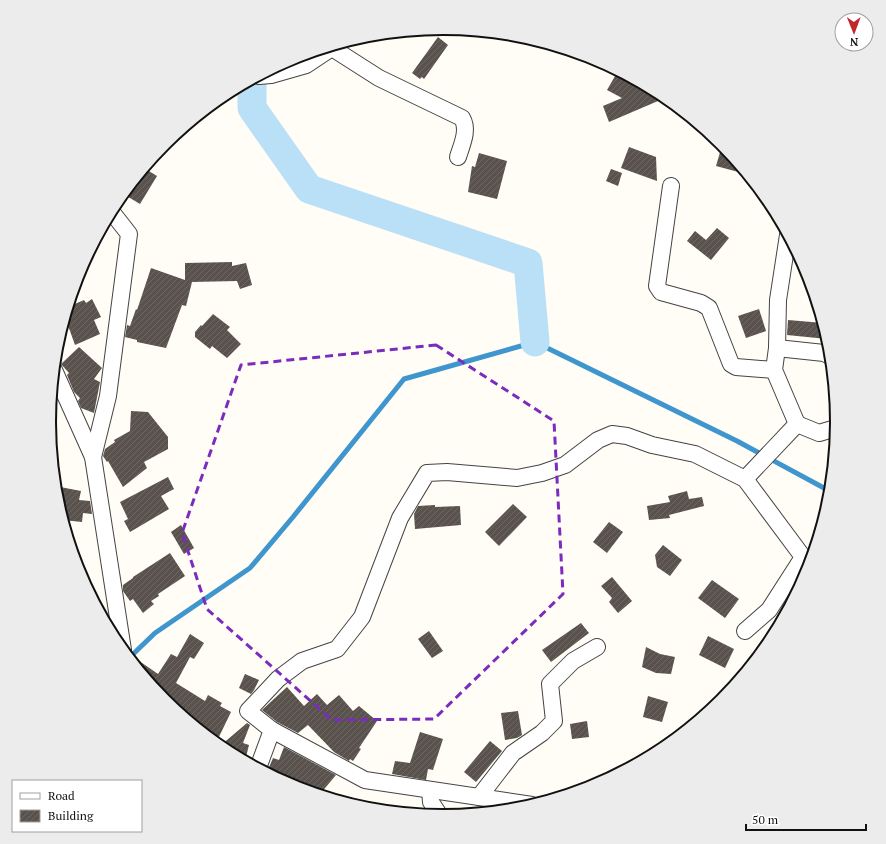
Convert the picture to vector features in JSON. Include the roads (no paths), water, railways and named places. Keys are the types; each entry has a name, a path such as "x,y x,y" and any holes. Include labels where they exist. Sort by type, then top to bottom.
{"street":[{"path":"339,49 379,78 462,118 465,123 465,131 458,157"},
{"path":"279,72 306,65 320,56"},
{"path":"671,186 657,286 661,292 701,303 709,308 731,364 736,367 774,370"},
{"path":"93,457 108,396 129,234 115,216"},
{"path":"787,245 778,300 777,348 774,370 797,424 819,432 830,429"},
{"path":"777,348 824,354"},
{"path":"58,380 93,457 120,636"},
{"path":"745,479 797,424"},
{"path":"515,802 365,780 272,730 248,711 278,679 302,661 337,649 362,617 400,518 427,473 447,472 517,478 542,473 565,464 598,440 612,434 627,436 652,445 696,454 745,479 803,557 769,610 745,631"},
{"path":"479,797 513,754 542,733 554,721 550,684 573,661 597,647"},
{"path":"260,763 272,730"},
{"path":"430,790 431,802 435,809"}],"waterway":[{"path":"252,86 252,108 309,189 528,263 535,342"},
{"path":"133,654 155,633 250,568 404,379 535,342 737,441 824,489"}]}
